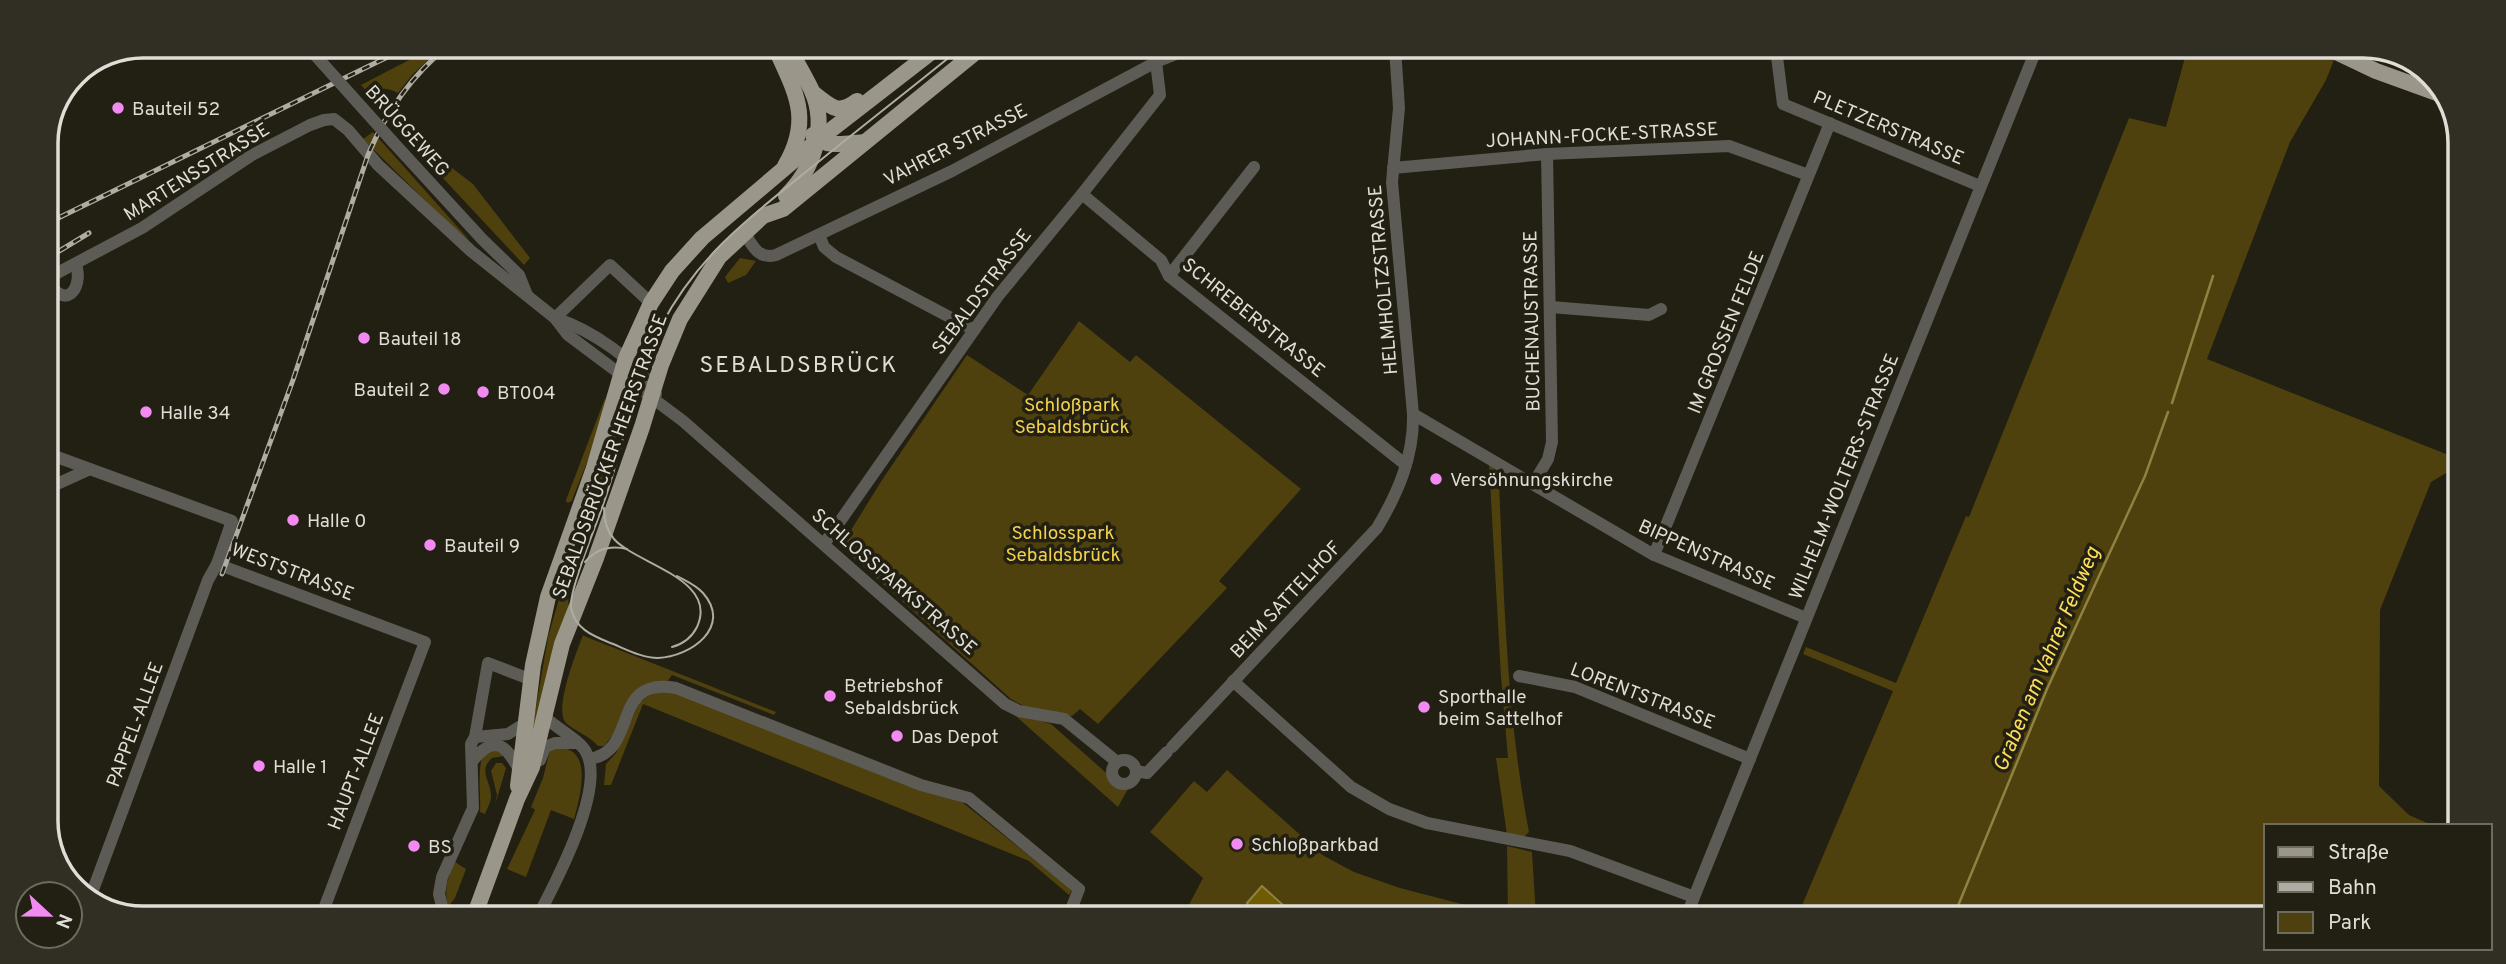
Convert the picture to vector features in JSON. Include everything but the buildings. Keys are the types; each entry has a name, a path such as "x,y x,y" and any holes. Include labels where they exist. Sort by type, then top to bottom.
{"main road":[{"path":"780,58 793,87 801,119 818,140 833,145 865,142"},
{"path":"763,216 801,179 818,140 818,117 813,93 794,58"},
{"name":"SEBALDSBRÜCKER HEERSTRASSE","path":"526,769 527,722 532,680 548,597 594,468 626,358 651,303 672,271 702,238 818,140 924,58"},
{"name":"SEBALDSBRÜCKER HEERSTRASSE","path":"478,906 545,717 562,645 655,397 680,319 719,257 744,232 763,216 783,209 968,58"},
{"path":"2349,58 2431,91"},
{"path":"813,93 831,106 846,109 888,76 904,74"},
{"path":"782,171 794,145 801,119"}],"street":[{"name":"BRÜGGEWEG","path":"318,58 482,239 519,275 527,296"},
{"name":"VAHRER STRASSE","path":"744,232 757,252 769,257 776,255 953,171 1166,58"},
{"name":"HELMHOLTZSTRASSE","path":"1396,58 1399,108 1392,182 1414,438 1406,466"},
{"name":"PLETZERSTRASSE","path":"1777,58 1783,104 1980,186"},
{"name":"WILHELM-WOLTERS-STRASSE","path":"1690,906 2033,58"},
{"name":"SEBALDSTRASSE","path":"824,544 998,296 1160,95 1156,62"},
{"name":"MARTENSSTRASSE","path":"58,273 142,228 252,155 310,125 334,119 348,130 378,165 489,266"},
{"name":"IM GROSSEN FELDE","path":"1654,555 1830,123"},
{"name":"JOHANN-FOCKE-STRASSE","path":"1393,168 1547,153 1730,146 1808,175"},
{"name":"BUCHENAUSTRASSE","path":"1533,484 1548,459 1552,442 1547,153"},
{"path":"1169,276 1254,167"},
{"name":"SCHREBERSTRASSE","path":"1082,194 1161,260 1169,276 1406,466"},
{"path":"819,235 824,247 836,257 974,330"},
{"name":"BRÜGGEWEG","path":"482,239 489,266 555,317 569,322 626,358 655,397"},
{"name":"MARTENSSTRASSE","path":"58,295 65,296 72,292 79,279 76,264"},
{"path":"555,317 610,265 651,303"},
{"path":"1551,307 1649,315 1661,309"},
{"name":"BRÜGGEWEG","path":"555,317 568,335 620,376 655,397"},
{"name":"SCHLOSSPARKSTRASSE","path":"655,397 1005,704 1019,711 1064,719 1117,762"},
{"name":"BIPPENSTRASSE","path":"1413,414 1654,555 1806,618"},
{"name":"WESTSTRASSE","path":"58,457 232,521 216,564 425,642"},
{"name":"BEIM SATTELHOF","path":"1136,771 1147,773 1170,750 1377,528 1392,503 1406,466"},
{"path":"58,484 90,469"},
{"name":"PAPPEL-ALLEE","path":"93,890 216,564"},
{"name":"HAUPT-ALLEE","path":"325,906 425,642"},
{"path":"442,906 439,894 442,877 472,808 471,750 488,663 532,680"},
{"name":"LORENTSTRASSE","path":"1520,676 1575,687 1750,759"},
{"path":"1233,681 1351,787 1389,809 1427,823 1570,851 1694,897"},
{"path":"589,759 600,757 617,743 634,700 645,691 660,685 676,688 922,785 969,798 1079,889 1072,906"},
{"path":"543,906 565,858 590,791 592,775 585,749 555,728 545,717"},
{"path":"475,737 508,734 527,722"},
{"path":"473,760 491,745 500,745 508,749 526,769 539,764 545,747 555,743 579,744"},
{"path":"1129,761 1135,765 1136,771 1131,782 1121,783 1114,777 1117,762 1129,761"}],"green space":[{"path":"413,58 430,58 398,93 383,89 368,93 361,85"},
{"path":"2185,58 2335,58 2326,80 2290,142 2207,359 2448,455 2448,472 2431,482 2380,610 2379,786 2409,815 2429,824 2264,824 2264,906 1802,906 1893,691 1803,654 1806,647 1896,683 1966,516 1969,517 2129,118 2166,127"},
{"path":"373,132 470,241 451,226 363,139"},
{"path":"418,142 473,184 530,258 524,265 413,146"},
{"path":"740,258 756,261 746,275 728,283 725,277"},
{"name":"Schlosspark Sebaldsbrück","path":"1079,321 1130,362 1136,355 1301,489 1219,581 1227,588 1098,724 1080,709 1072,716 1056,714 1033,709 1011,699 845,550 848,535 882,480 967,355 1028,395"},
{"path":"605,398 602,420 593,448 572,501 567,503 566,500"},
{"path":"615,404 624,412 592,503 591,489"},
{"path":"1489,464 1519,483 1499,482 1511,702 1529,832 1523,838 1507,835 1496,758 1508,758"},
{"path":"561,592 568,595 569,610 537,727 530,742 548,637"},
{"path":"583,635 776,712 774,715 672,675 667,682 656,682 604,746 598,746 567,724 563,717 567,681"},
{"path":"671,692 962,802 1072,890 1069,895 1029,861 643,704 611,785 604,785 606,764 616,753 639,703 652,693"},
{"path":"1010,711 1051,724 1128,789 1118,807"},
{"path":"495,749 504,756 492,758 486,767 491,797 485,814 480,812 480,768 483,756"},
{"path":"550,750 569,750 577,756 580,764 582,775 577,810 574,819 551,810 526,877 507,869 535,810 531,807 543,778"},
{"path":"496,763 502,763 506,768 495,805 497,795 491,771"},
{"name":"Schloßparkbad","path":"1227,770 1324,856 1354,872 1400,888 1469,906 1188,906 1203,878 1150,832 1194,781 1207,792"},
{"name":"Schloßparkbad","path":"1507,846 1532,852 1535,906 1508,906"},
{"path":"455,862 466,869 455,898 448,906 446,895"}],"shaded area":[{"path":"1262,886 1284,906 1249,906 1247,903"}],"waterway":[{"name":"Graben am Vahrer Feldweg","path":"2172,403 2213,276"},
{"name":"Graben am Vahrer Feldweg","path":"1958,906 2047,689 2145,476 2168,412"}],"tram line":[{"path":"677,576 703,593 711,606 713,617 704,638 683,652 658,658 639,655 590,633 580,626 573,615 572,599 579,572 611,480 636,391 661,326 693,277 750,217 948,58"},
{"path":"604,508 606,525 614,539 672,574 696,597 701,610 697,627 687,640 672,647"},
{"path":"585,562 604,549 627,549"}],"railway":[{"path":"58,218 385,58"},
{"path":"222,574 293,380 368,155 401,95 434,58"},
{"path":"58,252 89,233"}],"place":[{"name":"Bauteil 52","path":"118,108"},
{"name":"Bauteil 18","path":"364,338"},
{"name":"Bauteil 2","path":"444,389"},
{"name":"BT004","path":"483,392"},
{"name":"Halle 34","path":"146,412"},
{"name":"Versöhnungskirche","path":"1436,479"},
{"name":"Halle 0","path":"293,520"},
{"name":"Bauteil 9","path":"430,545"},
{"name":"Betriebshof Sebaldsbrück","path":"830,696"},
{"name":"Sporthalle beim Sattelhof","path":"1424,707"},
{"name":"Das Depot","path":"897,736"},
{"name":"Halle 1","path":"259,766"},
{"name":"Schloßparkbad","path":"1237,844"},
{"name":"BS","path":"414,846"}],"district":[{"name":"SEBALDSBRÜCK","path":"799,364"}],"park label":[{"name":"Schloßpark Sebaldsbrück","path":"1072,415"}]}
